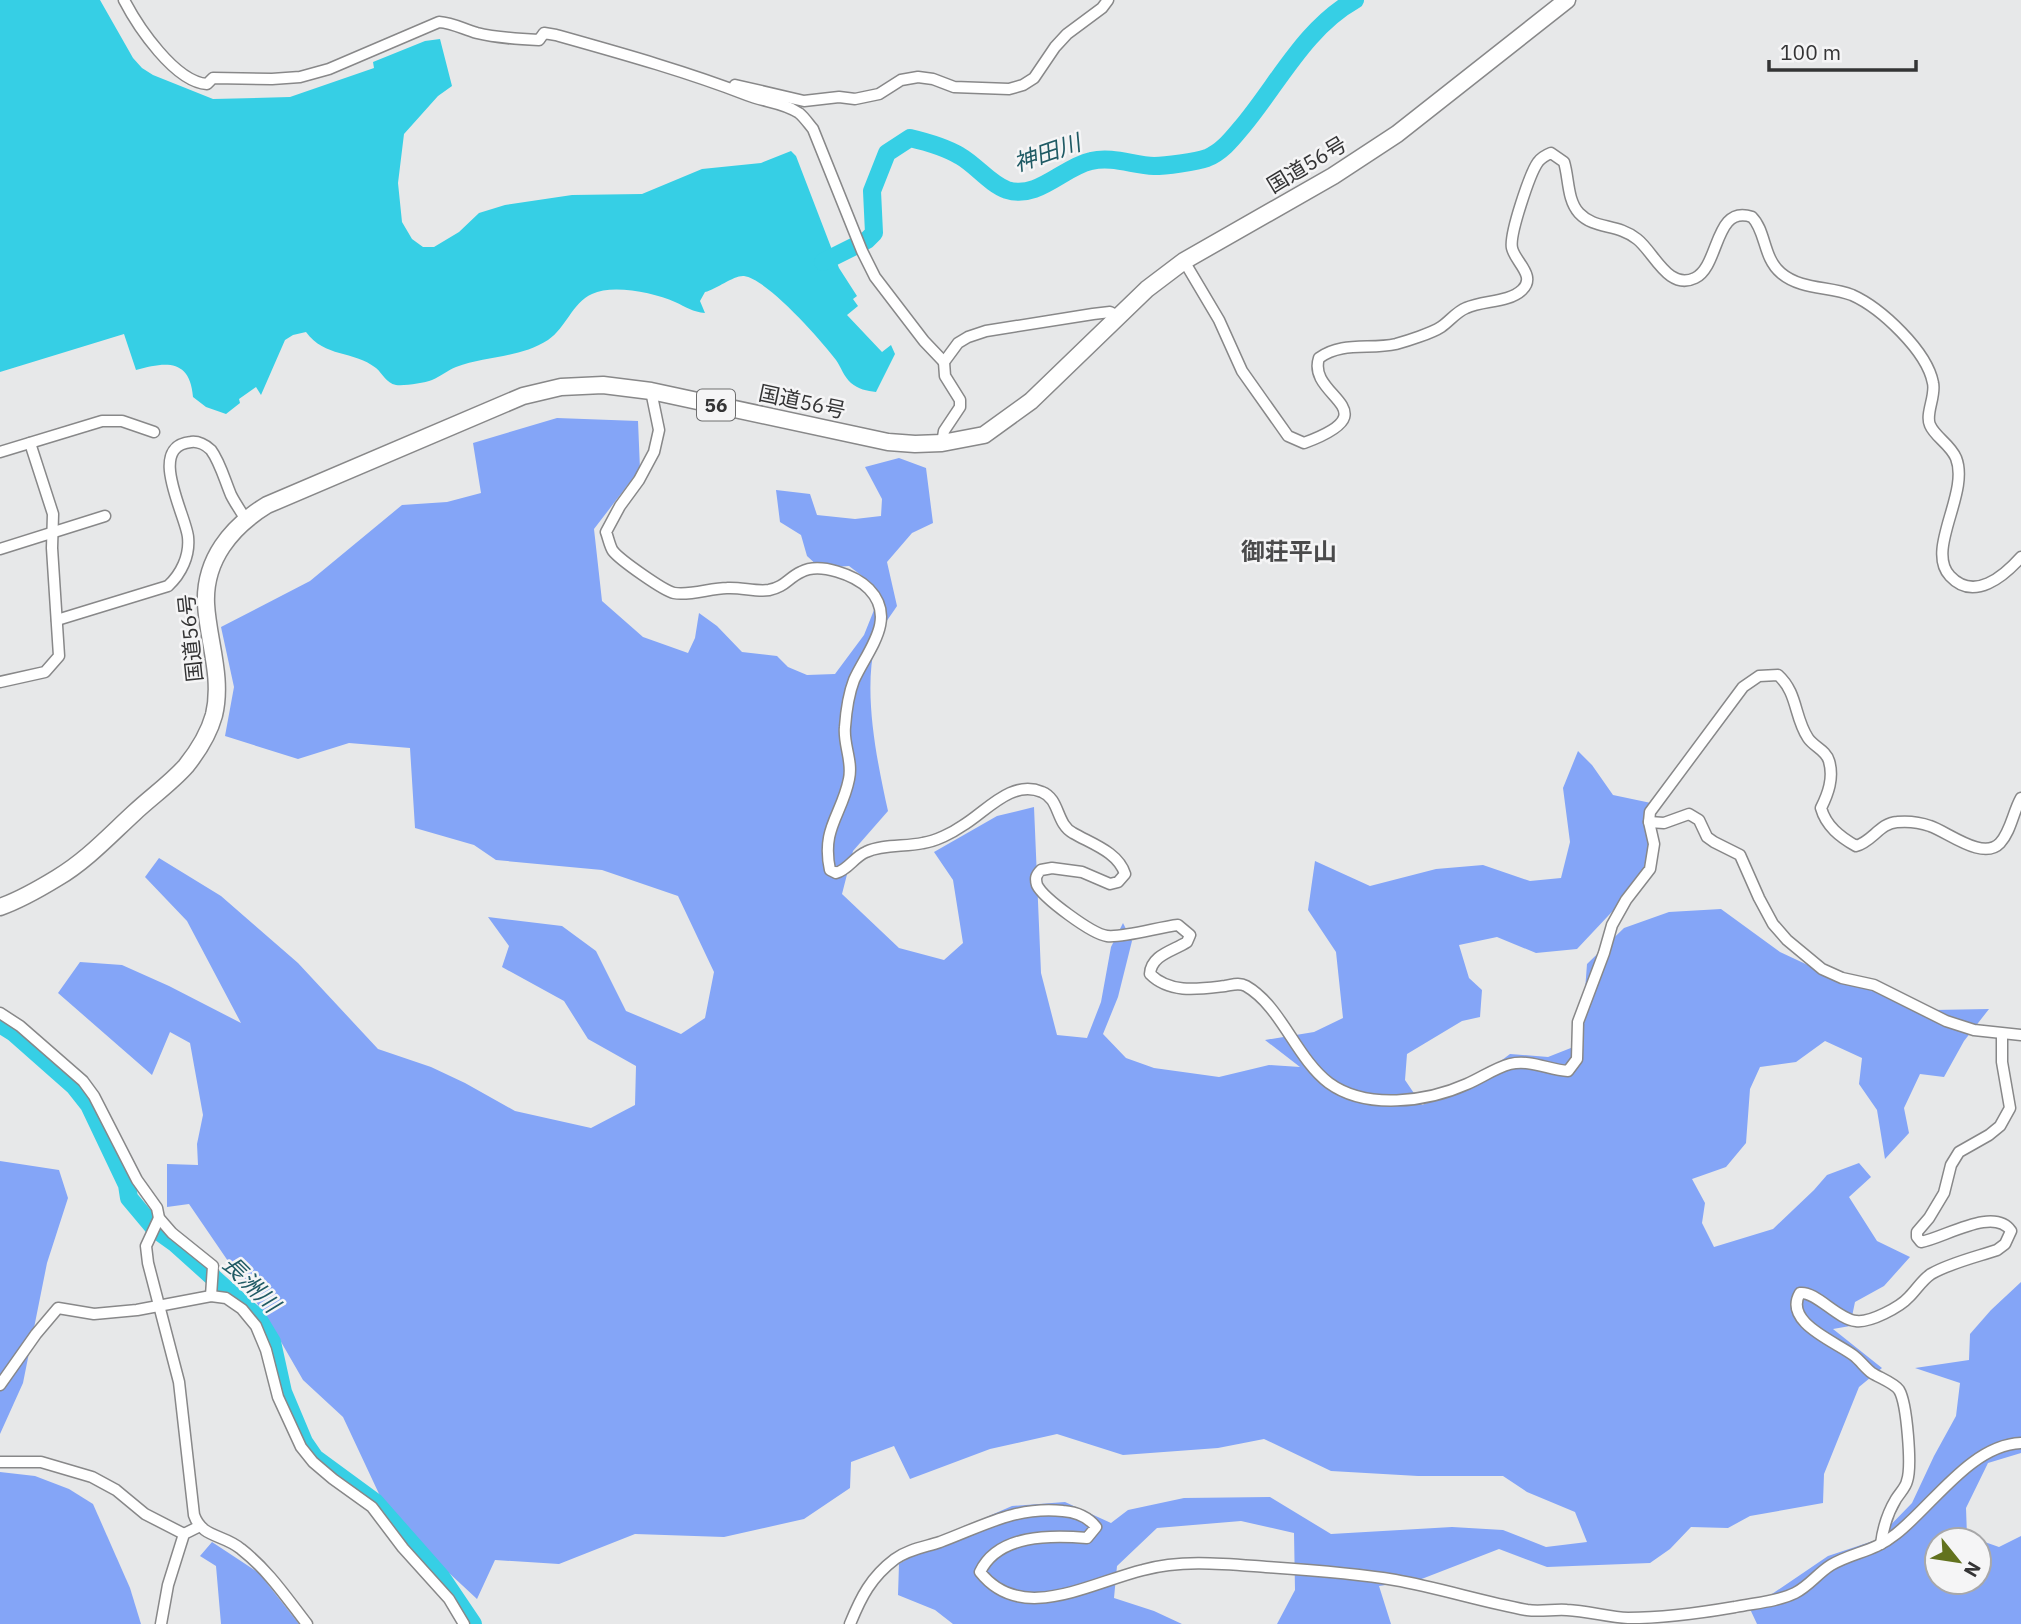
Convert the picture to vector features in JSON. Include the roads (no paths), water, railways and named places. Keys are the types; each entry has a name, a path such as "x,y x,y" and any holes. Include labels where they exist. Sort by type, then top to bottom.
{"highway":[{"name":"国道56号","path":"0,907 59,877 89,854 185,766 202,743 214,716 218,690 206,604 207,581 222,546 246,518 267,505 523,396 561,387 592,385 651,391 888,442 942,443 984,435 1031,401 1147,289 1184,261 1333,176 1397,134 1567,0"}],"street":[{"path":"124,0 152,43 180,72 197,84 207,85 213,78 222,77 300,77 329,69 439,22 509,39 539,40 544,33 556,35 785,105 801,114 813,129 862,251 875,276 924,341 944,362"},
{"path":"726,86 736,85 804,102 839,97 855,99 879,94 901,80 918,77 954,87 1009,89 1034,78 1061,40 1102,8 1108,0"},
{"path":"1184,261 1219,320 1242,371 1289,436 1304,443 1324,436 1342,424 1344,416 1342,407 1318,372 1319,358 1335,349 1398,344 1438,330 1466,308 1503,299 1523,289 1527,275 1516,258 1511,238 1533,172 1543,157 1551,153 1564,162 1570,194 1578,212 1588,221 1627,231 1648,249 1666,273 1679,279 1695,278 1703,272 1724,225 1747,215 1756,221 1765,247 1780,272 1797,282 1841,292 1870,304 1903,335 1928,370 1934,395 1928,420 1931,428 1951,450 1959,470 1955,502 1942,550 1942,562 1950,577 1959,584 1983,586 2001,577 2021,557"},
{"path":"942,443 944,430 960,407 960,400 945,376 944,362 958,342 986,331 1093,314 1110,313 1118,316"},
{"path":"651,391 659,430 654,452 606,532 612,551 645,577 675,593 728,588 766,590 784,586 800,572 814,568 846,575 867,587 877,599 882,612 881,629 853,682 844,729 851,767 849,781 827,844 830,870 842,872 860,854 873,848 927,843 961,827 1014,791 1042,791 1050,797 1066,830 1117,858 1125,874 1118,882 1110,884 1082,872 1052,868 1041,870 1036,876 1041,892 1084,926 1106,936 1178,925 1186,930 1190,935 1187,942 1154,959 1150,974 1170,987 1187,989 1242,984 1254,991 1299,1051 1327,1082 1348,1094 1394,1101 1421,1099 1465,1086 1508,1065 1521,1062 1568,1072 1577,1059 1578,1022 1612,925 1626,900 1650,869 1654,844 1649,822 1650,812 1743,687 1759,676 1778,675 1793,694 1802,727 1809,740 1829,759 1829,793 1821,808 1824,820 1843,839 1856,846 1866,844 1888,824 1917,822 1972,846 1986,849 1998,845 2007,833 2021,798"},
{"path":"0,452 102,421 122,421 154,432"},
{"path":"57,621 168,586 177,578 184,566 189,537 169,466 175,450 184,444 198,442 212,452 233,499 246,518"},
{"path":"0,682 45,672 59,656 52,548 53,514 30,443"},
{"path":"0,549 105,516"},
{"path":"1649,822 1664,823 1689,814 1699,820 1707,837 1740,855 1773,924 1787,940 1822,969 1842,978 1874,985 1946,1021 1975,1030 2021,1035"},
{"path":"0,1013 20,1026 83,1081 94,1096 137,1180 157,1208 159,1218 172,1233 213,1266 211,1296"},
{"path":"1881,1545 1883,1524 1908,1481 1904,1402 1898,1388 1869,1371 1854,1356 1817,1333 1801,1318 1795,1308 1797,1298 1800,1293 1806,1292 1832,1311 1857,1321 1869,1319 1896,1308 1933,1273 1997,1250 2005,1244 2011,1231 2006,1224 1997,1221 1948,1232 1934,1240 1921,1242 1917,1237 1917,1232 1944,1193 1951,1165 1959,1152 2000,1126 2010,1108 2002,1062 2002,1034"},
{"path":"159,1218 146,1246 148,1263 157,1306 179,1382 194,1515 198,1527 209,1534 227,1539 241,1549 285,1592 307,1624"},
{"path":"0,1385 58,1308 94,1314 137,1310 211,1296 226,1298 242,1309 256,1326 266,1350 278,1397 301,1447 323,1471 372,1507 403,1548 449,1599 464,1624"},
{"path":"850,1624 862,1594 880,1572 897,1558 988,1521 1028,1510 1072,1512 1092,1521 1096,1527 1087,1538 1057,1535 1038,1537 997,1550 985,1560 979,1572 987,1586 999,1597 1017,1606 1034,1609 1084,1595 1144,1569 1178,1564 1226,1564 1394,1580 1531,1611 1563,1609 1626,1618 1706,1612 1780,1599 1794,1593 1830,1566 1881,1545 1896,1535 1944,1487 1985,1454 1997,1447 2021,1443"},
{"path":"0,1462 41,1462 92,1477 116,1490 145,1514 184,1534"},
{"path":"161,1624 184,1534 198,1527"}],"waterway":[{"name":"神田川","path":"823,262 867,240 874,233 872,191 887,153 910,138 954,153 1001,187 1018,192 1040,187 1070,169 1091,161 1122,161 1159,166 1207,158 1226,145 1242,127 1293,58 1321,26 1355,0"},
{"name":"長洲川","path":"0,1024 74,1086 89,1105 127,1185 129,1198 155,1229 176,1244 257,1317 272,1342 283,1392 304,1442 315,1458 375,1502 442,1578 473,1624"}],"district":[{"name":"御荘平山","path":"1289,552"}]}
